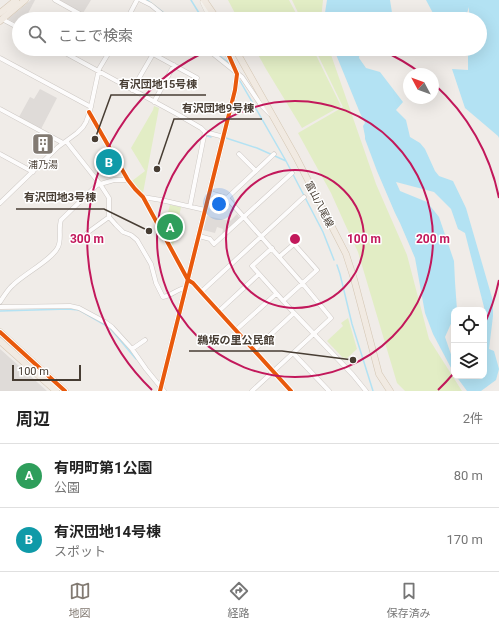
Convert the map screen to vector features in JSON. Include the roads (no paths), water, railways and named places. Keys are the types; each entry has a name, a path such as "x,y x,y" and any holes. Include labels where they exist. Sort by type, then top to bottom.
{"main road":[{"path":"0,18 16,0"},
{"path":"0,18 25,0"},
{"path":"203,0 213,12"},
{"name":"富山八尾線","path":"239,56 296,157 346,254 379,374 390,391"},
{"path":"0,332 65,391"},
{"path":"0,341 56,391"}],"street":[{"path":"55,0 76,12"},
{"path":"131,12 137,0"},
{"path":"141,0 159,12"},
{"path":"203,0 208,12"},
{"path":"0,18 12,24"},
{"path":"71,56 205,132 224,137"},
{"path":"1,201 64,142 77,133 86,122 99,72 107,56"},
{"path":"132,90 152,56"},
{"path":"157,56 197,78"},
{"path":"216,56 242,77 261,105 276,120"},
{"path":"162,390 185,288 235,90 237,74 229,56"},
{"path":"0,58 91,107"},
{"path":"154,102 174,65"},
{"path":"0,109 64,142 100,184 109,198 109,217 123,232 131,235 137,240 151,264 156,283 163,297 185,288"},
{"path":"89,112 128,180 142,196 188,280 193,283 219,311 291,391"},
{"path":"190,206 205,132"},
{"path":"0,154 33,172"},
{"path":"239,154 256,171"},
{"path":"227,198 274,154"},
{"path":"199,236 210,239 214,244 292,173"},
{"path":"0,302 13,284 52,255 58,247 61,220 97,185 114,180 128,180"},
{"path":"210,193 227,198 332,318 252,391"},
{"path":"142,196 205,210"},
{"path":"201,292 304,197"},
{"path":"87,233 109,217"},
{"path":"279,257 294,244 317,270 283,301"},
{"path":"272,248 252,266 366,391"},
{"path":"219,311 259,274"},
{"path":"236,330 276,294"},
{"path":"0,307 70,306 79,308 106,322 112,327 132,350 162,390"},
{"path":"254,350 294,312"},
{"path":"132,350 144,340"},
{"path":"293,353 329,391"}],"water":[{"path":"327,0 390,0 392,12 325,12"},
{"path":"426,0 499,0 499,138 465,108 452,69 468,70 468,56 487,56 487,12 469,12 469,7 467,12 432,12"},
{"path":"337,56 359,56 366,68 380,72 403,102 396,110 406,120 410,137 420,143 425,149 435,171 439,176 453,181 466,208 493,301 493,316 489,349 494,351 499,369 496,380 481,391 467,391 458,379 487,379 487,307 484,307 465,233 458,229 451,209 434,192 396,182 400,191 427,202 439,217 454,261 457,307 451,307 451,324 445,337 451,354 451,367 433,334 425,313 415,258 377,171 365,139 363,126 365,123"}],"waterway":[{"path":"147,0 163,12"},
{"path":"191,0 198,12"},
{"path":"220,56 231,64"},
{"path":"240,81 286,161 323,232 334,260"},
{"path":"207,136 211,137"},
{"path":"226,138 257,148 286,161"},
{"path":"337,265 352,324 373,391"},
{"path":"0,311 79,310 105,325"},
{"path":"109,327 136,359"}],"place":[{"name":"有沢団地15号棟","path":"95,139"},
{"name":"浦乃湯","path":"43,144"},
{"name":"有沢団地14号棟","path":"109,162"},
{"name":"有沢団地9号棟","path":"157,169"},
{"name":"有明町第1公園","path":"170,227"},
{"name":"有沢団地3号棟","path":"149,231"},
{"name":"鵜坂の里公民館","path":"353,360"}]}
